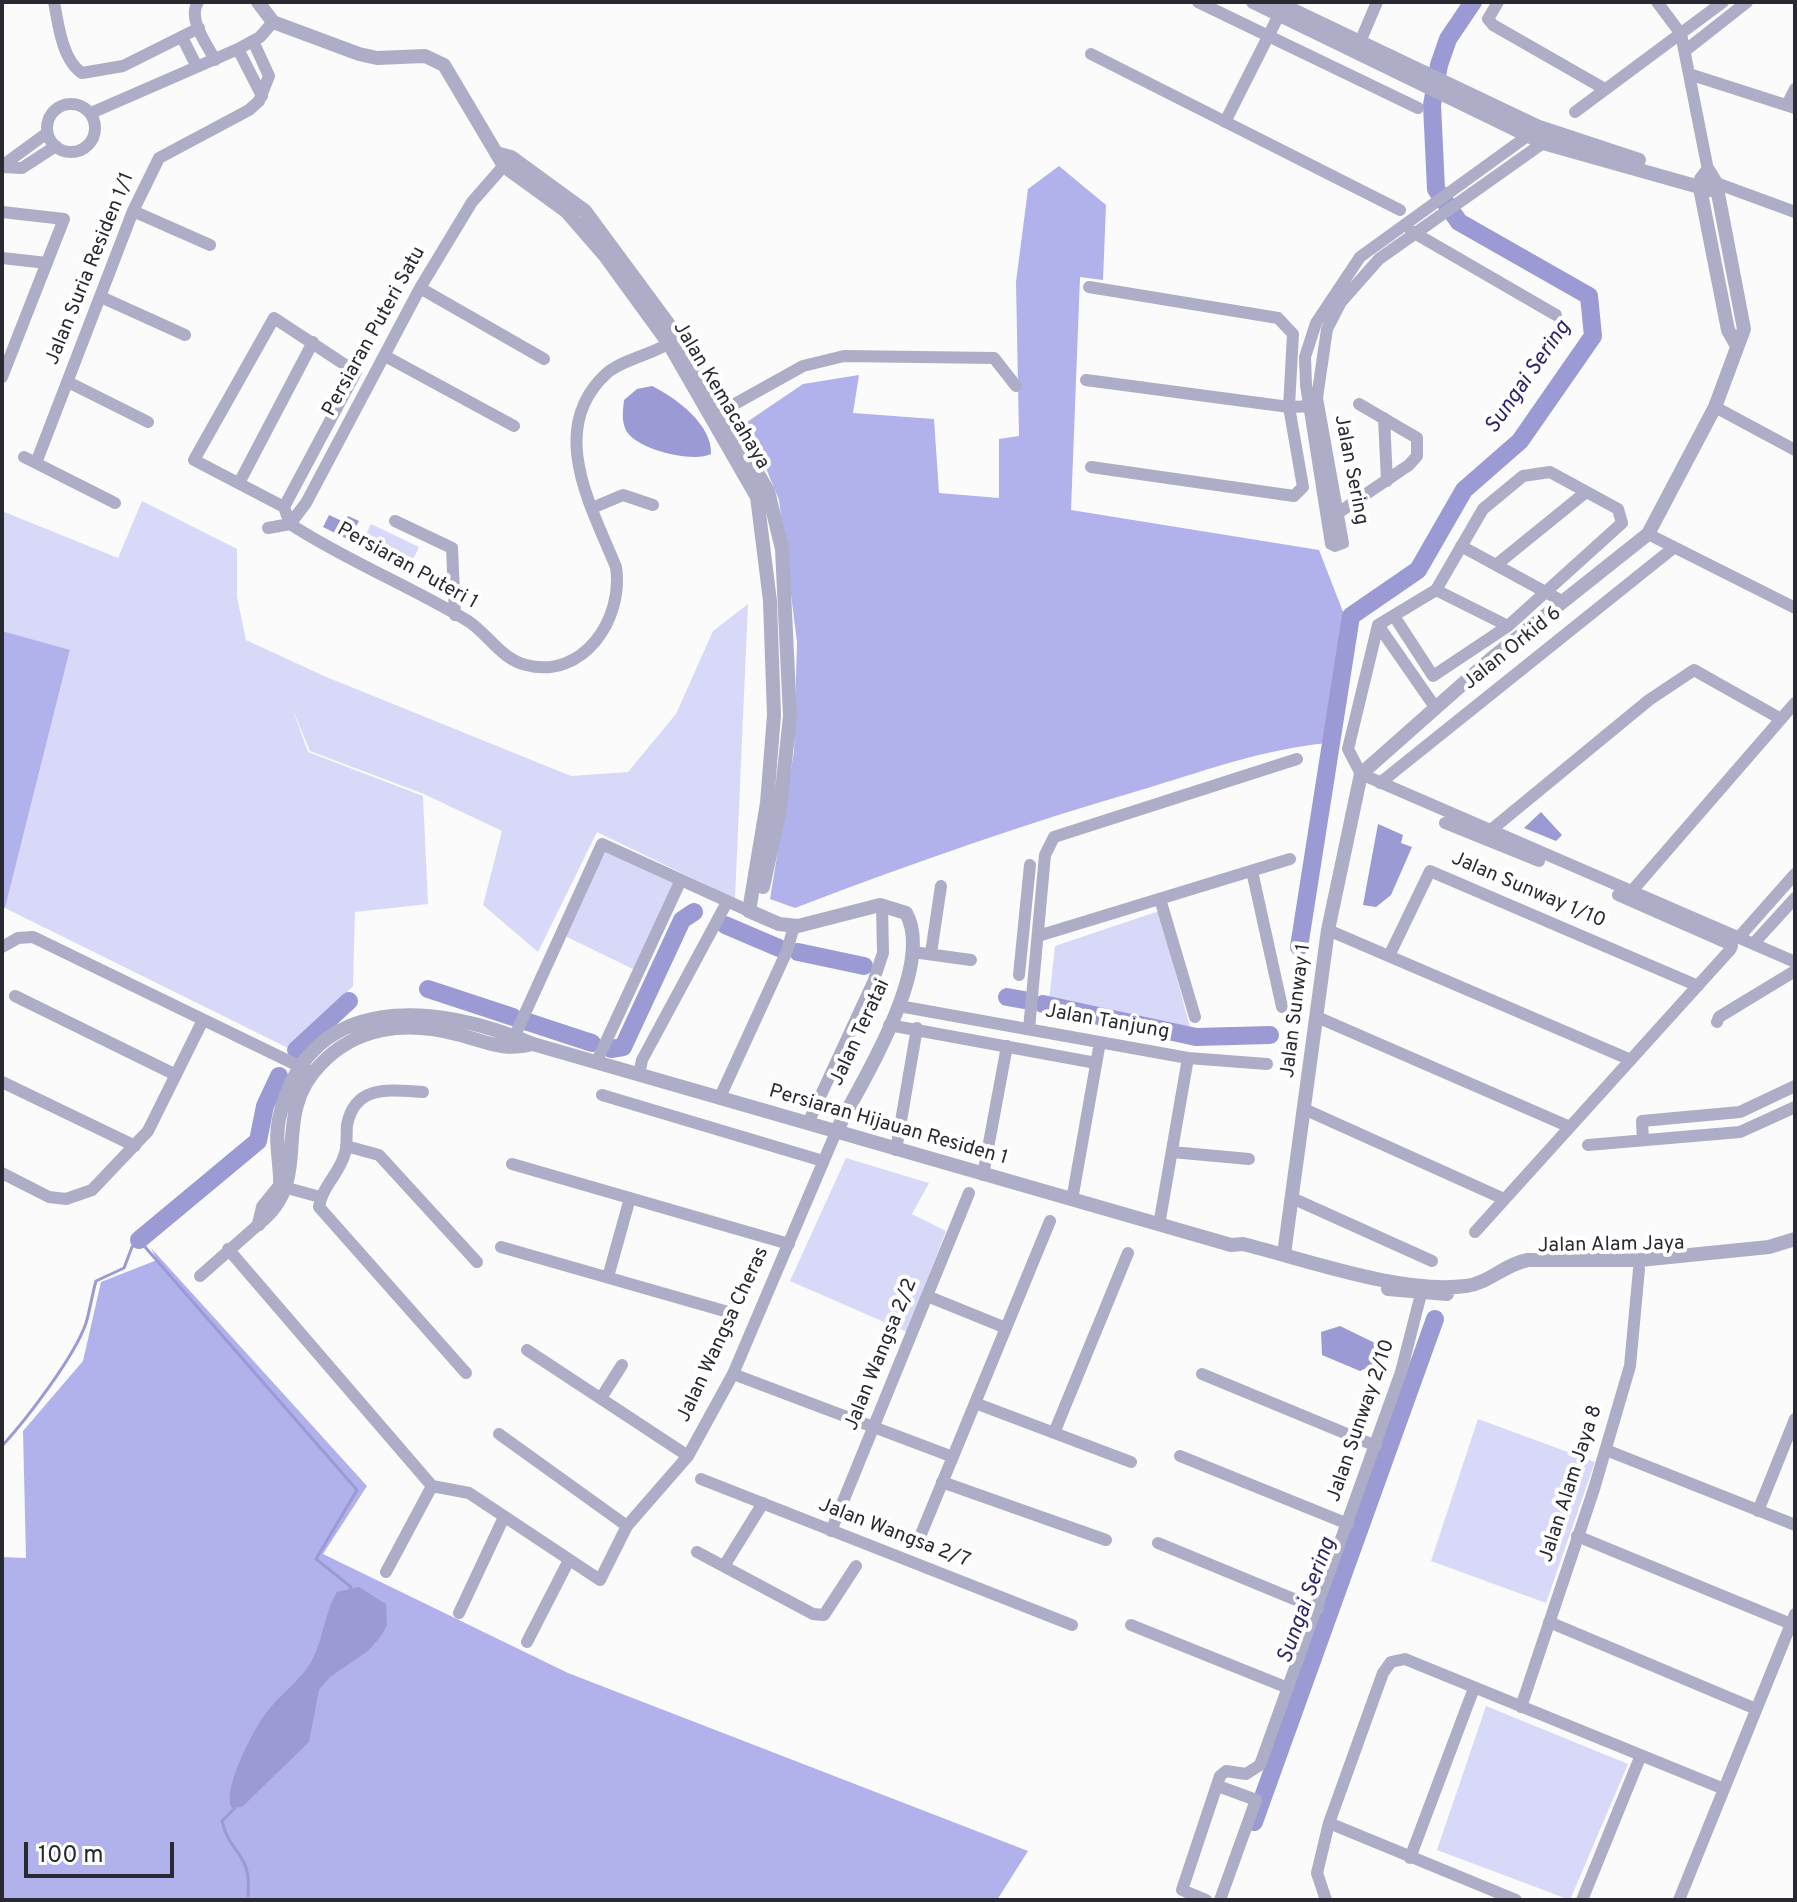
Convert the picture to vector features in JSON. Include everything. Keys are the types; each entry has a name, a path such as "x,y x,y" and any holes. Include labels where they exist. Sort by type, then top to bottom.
{"street":[{"path":"54,2 60,35 76,69 82,73 123,66 199,28"},
{"path":"198,2 194,9 199,28 215,60"},
{"path":"91,113 253,41 273,22 258,2"},
{"path":"1198,2 1418,108"},
{"path":"1253,2 1278,7 1360,42 1413,74"},
{"path":"1360,42 1377,2"},
{"path":"1498,2 1488,19 1603,88"},
{"path":"1361,774 1492,658 1648,534 1715,407 1737,346 1728,330 1713,183 1686,50 1681,34 1657,2"},
{"path":"1575,112 1603,88 1723,2"},
{"path":"1686,50 1747,2"},
{"path":"1225,122 1268,38 1278,7"},
{"path":"1278,7 1534,132 1556,134 1795,212"},
{"name":"Jalan Kemacahaya","path":"273,22 377,58 435,58 444,65 504,159 566,211 673,340 768,491 782,549 790,716 780,809 752,913"},
{"path":"182,37 197,67"},
{"path":"253,41 269,76 262,96"},
{"path":"238,49 262,96"},
{"path":"1091,54 1400,210"},
{"path":"1689,74 1791,106 1795,89"},
{"name":"Jalan Suria Residen 1/1","path":"115,503 30,460 68,382 133,211 159,158 249,110 262,96"},
{"path":"78,104 91,113 96,128 85,148 70,152 56,146 47,133 49,117 61,105 78,104"},
{"path":"1534,132 1543,143 1713,183"},
{"path":"1534,132 1453,193 1413,229 1556,315"},
{"path":"2,166 47,133"},
{"name":"Jalan Sering","path":"1387,481 1334,515 1312,406 1327,329 1341,302 1379,259 1413,229 1464,202 1556,134"},
{"path":"2,166 22,168 56,146"},
{"name":"Persiaran Puteri Satu","path":"290,524 306,503 420,288 472,202 504,159"},
{"path":"133,211 210,245"},
{"path":"2,212 64,219 8,347 2,377"},
{"path":"2,258 47,263"},
{"path":"1089,287 1278,318 1293,334 1289,407 1303,487 1294,496 1091,467"},
{"path":"420,288 544,359"},
{"path":"101,297 185,335"},
{"path":"268,528 290,524 284,507 194,460 274,318 353,369 355,376 284,507"},
{"name":"Persiaran Puteri 1","path":"290,524 455,615 522,664 543,669 565,666 578,659 605,627 616,604 619,585 616,567 577,465 575,431 581,409 592,390 610,371 673,340"},
{"path":"239,483 313,342"},
{"path":"385,356 514,426"},
{"path":"718,413 803,366 844,356 994,358 1016,386"},
{"path":"1086,380 1289,407 1312,406"},
{"path":"68,382 148,422"},
{"path":"1359,404 1417,438 1417,456 1387,481"},
{"path":"1715,407 1795,450"},
{"name":"Jalan Kemacahaya","path":"718,413 757,497 770,601 774,715 767,803 752,913"},
{"path":"1384,418 1387,481"},
{"path":"1394,616 1433,676 1508,626 1548,593 1622,523 1618,509 1550,472 1523,476 1483,509 1436,590 1378,625 1348,749 1361,774 1795,962"},
{"path":"1496,565 1586,492"},
{"path":"592,508 623,495 653,505"},
{"path":"395,521 452,548 455,615"},
{"path":"1648,534 1672,549 1689,551 1795,608"},
{"path":"1461,546 1562,601"},
{"name":"Jalan Orkid 6","path":"1380,783 1672,549"},
{"path":"1436,590 1508,626"},
{"path":"1378,625 1435,707"},
{"path":"1482,642 1492,658"},
{"path":"1491,830 1649,700 1694,670 1781,719"},
{"path":"1631,892 1795,703"},
{"path":"1029,1029 1046,848 1054,837 1297,759"},
{"name":"Jalan Sunway 1","path":"1284,1255 1328,930 1361,774"},
{"path":"1445,823 1732,946 1475,1232"},
{"path":"511,1042 602,844 726,904 794,926 882,905 883,953 874,980 808,1123"},
{"path":"1038,936 1290,859"},
{"path":"1019,975 1030,865"},
{"path":"1252,871 1282,1007"},
{"name":"Jalan Sunway 1/10","path":"1389,956 1430,871 1698,986"},
{"path":"1740,936 1795,874"},
{"path":"596,1063 680,882"},
{"path":"931,953 941,886"},
{"path":"1754,943 1795,898"},
{"path":"1160,899 1195,1017"},
{"path":"639,1075 656,1034 726,904"},
{"name":"Jalan Teratai","path":"836,1132 899,1006 913,952 914,933 906,913 882,905"},
{"path":"720,1097 787,951 794,926"},
{"path":"1328,930 1631,1060"},
{"path":"2,947 18,938 33,937 307,1070"},
{"path":"913,952 971,960"},
{"path":"1717,1022 1719,1017 1795,971"},
{"path":"15,996 176,1075"},
{"name":"Jalan Tanjung","path":"899,1006 1188,1058 1159,1225"},
{"path":"1317,1017 1570,1127"},
{"path":"2,1173 49,1197 79,1196 92,1190 148,1131 203,1020"},
{"name":"Persiaran Hijauan Residen 1","path":"284,1188 294,1109 307,1070 364,1035 418,1020 511,1042 533,1044 1159,1225 1231,1245 1284,1255"},
{"path":"889,1025 1096,1063"},
{"path":"896,1150 917,1028"},
{"path":"1072,1200 1100,1042"},
{"path":"983,1175 1007,1046"},
{"path":"1188,1058 1267,1064"},
{"path":"2,1082 135,1146"},
{"path":"1643,1140 1642,1121 1740,1112 1795,1086"},
{"path":"423,1092 378,1089 363,1096 351,1111 343,1159 320,1197 319,1207 466,1373"},
{"path":"602,1095 823,1161"},
{"path":"1588,1145 1740,1132 1795,1107"},
{"path":"1304,1109 1504,1199"},
{"name":"Jalan Wangsa Cheras","path":"568,1562 600,1580 627,1526 688,1456 733,1374 836,1132"},
{"path":"346,1146 379,1155 477,1262"},
{"path":"1172,1152 1249,1159"},
{"path":"512,1164 789,1244"},
{"path":"200,1276 283,1199 284,1188 320,1197"},
{"name":"Jalan Wangsa 2/2","path":"831,1531 969,1193"},
{"path":"608,1277 630,1198"},
{"path":"1292,1198 1432,1261"},
{"path":"917,1544 1050,1221"},
{"name":"Jalan Alam Jaya","path":"1465,1286 1515,1262 1528,1260 1640,1260 1769,1247 1795,1239"},
{"path":"501,1247 728,1312"},
{"name":"Jalan Alam Jaya","path":"1284,1255 1421,1294 1472,1292 1487,1288 1517,1269 1529,1267 1639,1269 1772,1256 1795,1248"},
{"path":"228,1249 432,1486 469,1493 568,1562 527,1642"},
{"path":"1054,1433 1128,1253"},
{"path":"1284,1255 1412,1285 1421,1294 1465,1286"},
{"name":"Jalan Alam Jaya 8","path":"1521,1707 1606,1450 1630,1366 1639,1269"},
{"path":"1390,1280 1465,1286"},
{"name":"Jalan Sunway 2/10","path":"1218,1786 1226,1771 1246,1774 1260,1765 1376,1446 1401,1372 1421,1294"},
{"path":"927,1296 1006,1328"},
{"path":"527,1350 688,1456"},
{"path":"601,1398 622,1365"},
{"path":"733,1374 953,1457"},
{"path":"1202,1374 1376,1446"},
{"path":"975,1403 1131,1462"},
{"path":"1758,1511 1795,1419"},
{"path":"499,1434 627,1526"},
{"path":"1606,1450 1795,1525"},
{"path":"1180,1456 1348,1524"},
{"name":"Jalan Wangsa 2/7","path":"701,1479 1072,1625"},
{"path":"942,1482 1106,1540"},
{"path":"386,1572 432,1486"},
{"path":"724,1566 763,1503"},
{"path":"459,1613 504,1517"},
{"path":"1577,1536 1793,1619 1679,1900"},
{"path":"1158,1543 1318,1609"},
{"path":"697,1552 813,1614 824,1615 856,1566"},
{"path":"1549,1622 1756,1709"},
{"path":"1131,1625 1288,1688"},
{"path":"1326,1900 1317,1873 1329,1823 1383,1673 1391,1662 1405,1659 1724,1789"},
{"path":"1410,1858 1474,1688"},
{"path":"1582,1900 1641,1755"},
{"path":"1206,1900 1182,1890 1218,1786 1256,1800 1220,1900"},
{"path":"1329,1823 1516,1900"}],"shaded area":[{"path":"1059,166 1106,205 1103,280 1080,277 1071,510 1319,550 1345,617 1327,743 1238,760 1061,814 795,908 770,899 794,751 797,642 779,500 747,422 803,384 859,375 853,413 934,419 939,493 999,498 999,439 1019,436 1016,282 1028,189"},
{"path":"652,386 691,413 706,433 711,454 692,457 667,453 643,444 627,432 623,420 624,400 637,389"},
{"path":"142,501 237,549 237,597 246,640 324,676 571,776 628,772 676,714 713,631 748,604 735,899 597,832 538,952 483,905 502,831 424,794 310,751 292,708 308,752 423,796 428,904 355,912 353,986 290,1049 5,908 70,651 2,631 2,511 118,558"},
{"path":"329,515 344,522 348,516 359,521 354,530 362,534 357,544 323,527"},
{"path":"371,524 419,547 408,570 360,546"},
{"path":"2,631 70,650 5,908 2,907"},
{"path":"1541,812 1562,835 1556,841 1524,828"},
{"path":"1378,824 1403,835 1401,843 1412,847 1391,895 1376,907 1363,905"},
{"path":"603,848 676,884 635,970 563,935"},
{"path":"1159,911 1191,1031 1049,1001 1055,946"},
{"path":"846,1158 929,1183 912,1214 946,1231 907,1332 790,1281"},
{"path":"151,1248 367,1486 323,1554 568,1673 1028,1851 997,1900 2,1900 2,1557 26,1558 23,1431 83,1361 101,1282 157,1260"},
{"path":"1340,1326 1377,1344 1373,1365 1360,1371 1322,1355 1321,1332"},
{"path":"1478,1419 1595,1462 1546,1603 1431,1561"},
{"path":"359,1587 386,1604 387,1625 381,1636 368,1651 330,1677 319,1690 309,1742 242,1807 232,1808 231,1789 235,1775 254,1732 271,1706 311,1662 337,1592"},
{"path":"1486,1706 1628,1764 1570,1900 1437,1850"}],"waterway":[{"name":"Sungai Sering","path":"1299,947 1351,616 1418,570 1464,490 1520,441 1593,336 1589,296 1459,222 1436,189 1432,105 1439,65 1448,39 1473,2"},
{"path":"611,1049 623,1047 682,920 694,912"},
{"path":"725,925 779,948"},
{"path":"798,952 864,966"},
{"path":"428,989 513,1017"},
{"path":"1007,997 1024,1000"},
{"path":"296,1050 349,1001"},
{"path":"1043,1004 1196,1037 1270,1035"},
{"path":"525,1021 592,1043"},
{"path":"139,1240 258,1141 265,1106 279,1076"},
{"path":"2,1446 72,1352 86,1323 96,1281 124,1268 132,1247 139,1240 357,1490 316,1559 351,1587 350,1590"},
{"name":"Sungai Sering","path":"1254,1822 1435,1319"},
{"path":"235,1808 222,1821 247,1870 248,1896"}]}
